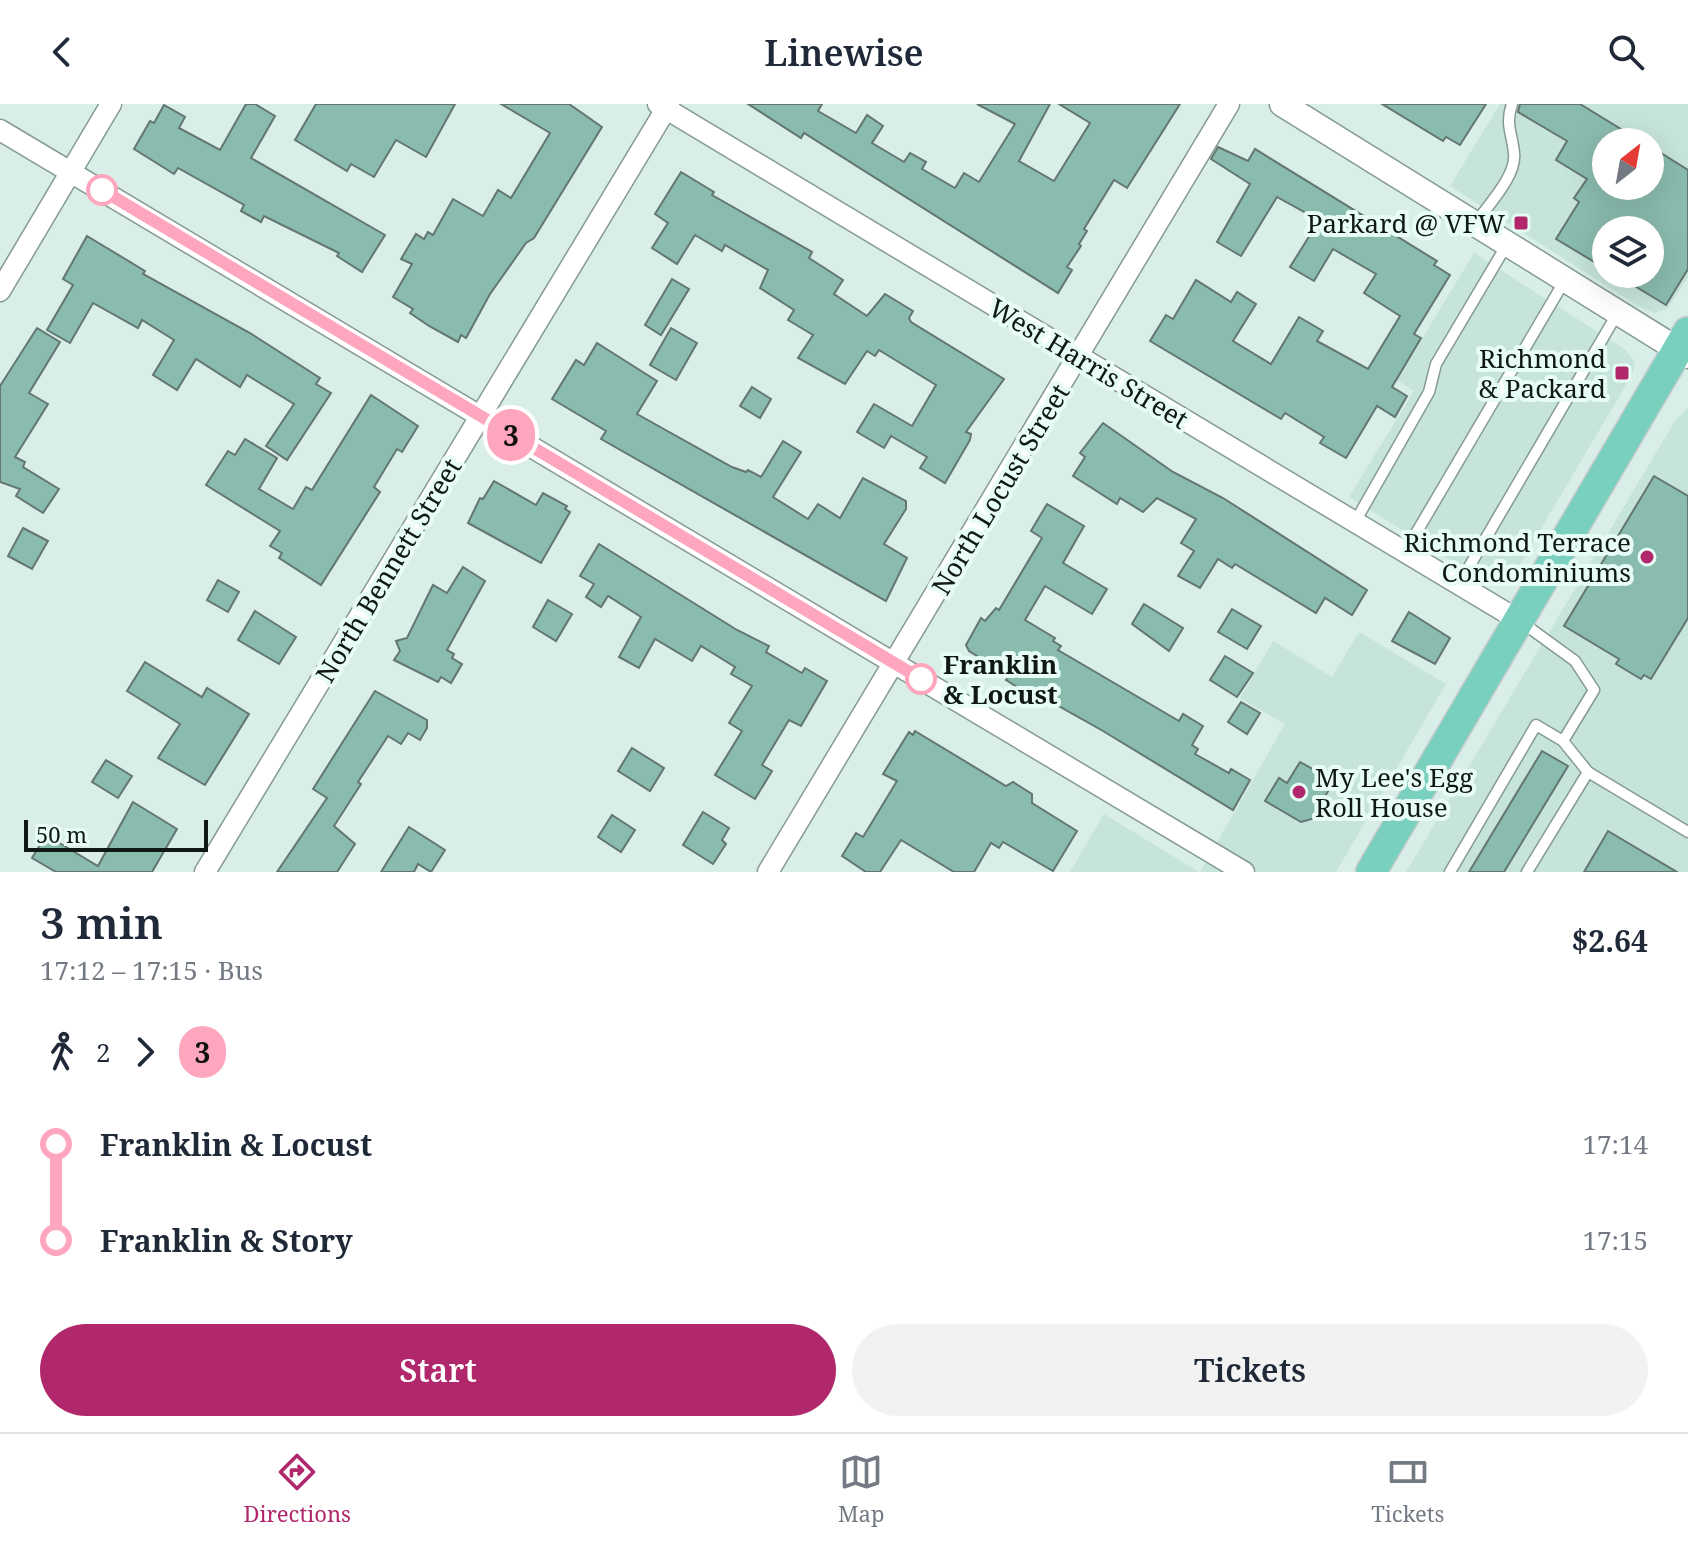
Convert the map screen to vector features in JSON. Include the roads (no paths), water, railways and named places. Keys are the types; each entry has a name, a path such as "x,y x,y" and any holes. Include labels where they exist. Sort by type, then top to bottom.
{"main road":[{"path":"1371,872 1684,346"}],"street":[{"path":"0,291 111,104"},
{"name":"North Locust Street","path":"768,872 1080,357 1229,104"},
{"path":"1282,104 1618,312 1684,346"},
{"name":"West Harris Street","path":"664,106 1520,621"},
{"name":"North Bennett Street","path":"205,872 664,106"},
{"path":"0,130 1244,872"}],"lane":[{"path":"1475,224 1513,166 1514,154 1507,118 1512,104"},
{"path":"1355,522 1429,392 1436,364 1507,244"},
{"path":"1405,552 1565,280"},
{"path":"1459,584 1618,312"},
{"path":"1520,621 1575,661 1594,690 1563,741"},
{"path":"1450,872 1536,725 1563,741 1588,772 1688,832"},
{"path":"1527,872 1588,772"}],"place":[{"name":"Parkard @ VFW","path":"1521,223"},
{"name":"Richmond & Packard","path":"1622,373"},
{"name":"Richmond Terrace Condominiums","path":"1647,557"},
{"name":"Franklin & Locust","path":"921,679"},
{"name":"My Lee's Egg Roll House","path":"1299,792"}]}
